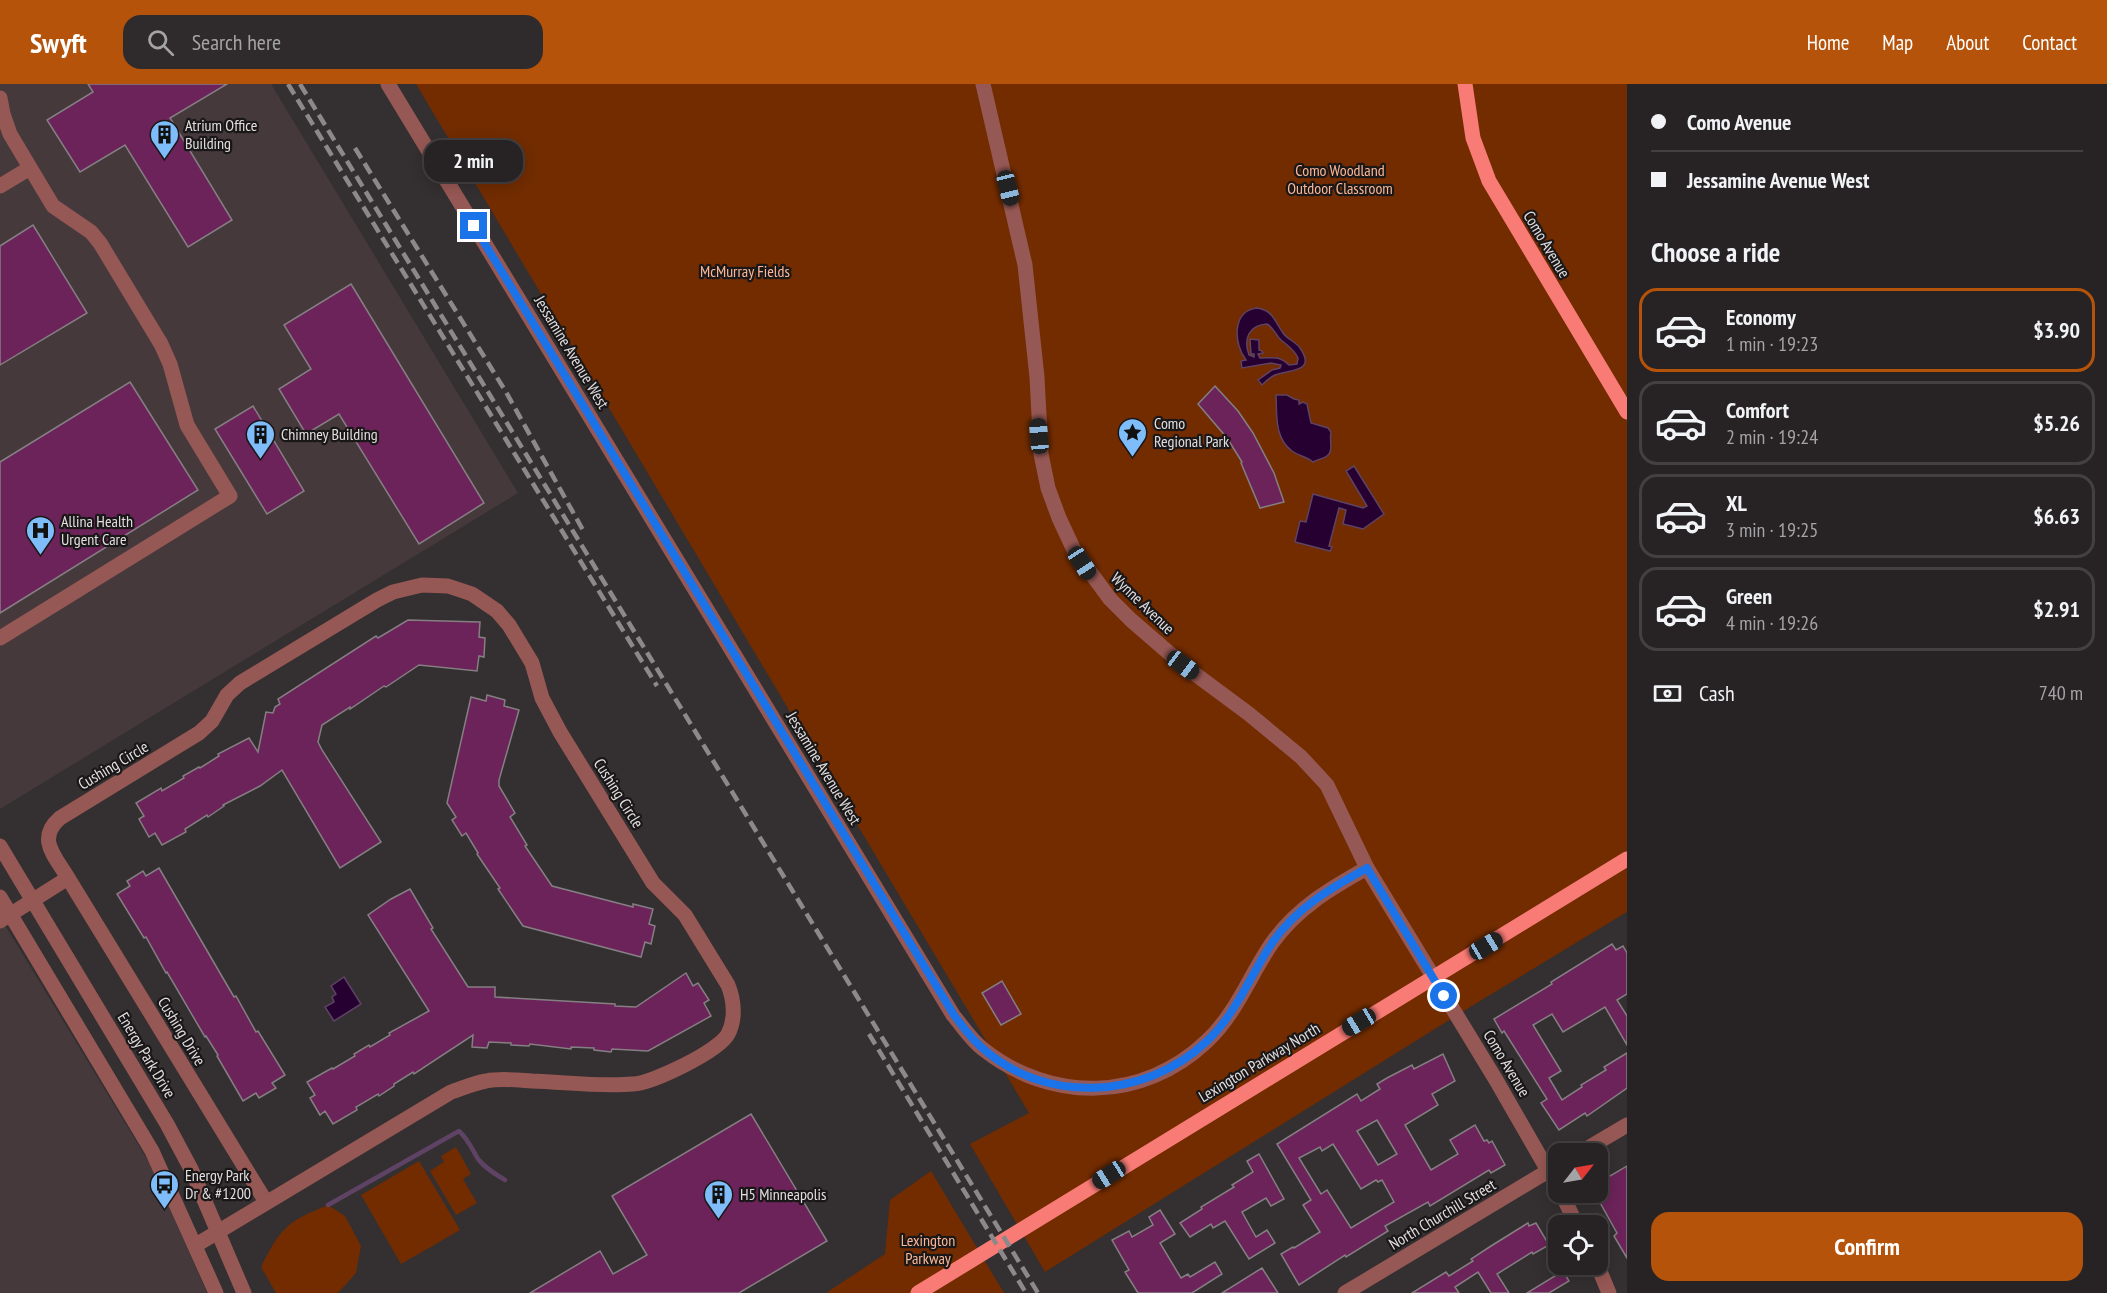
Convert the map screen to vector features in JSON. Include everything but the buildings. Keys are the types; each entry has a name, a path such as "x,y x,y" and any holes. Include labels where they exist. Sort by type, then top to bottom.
{"main road":[{"name":"Como Avenue","path":"1466,84 1473,138 1489,180 1627,412"},
{"name":"Lexington Parkway North","path":"918,1293 1625,862"}],"street":[{"name":"Jessamine Avenue West","path":"388,84 954,1015 968,1035 982,1048 1008,1067 1057,1086 1085,1089 1111,1088 1136,1083 1157,1075 1191,1056 1208,1040 1227,1018 1272,944 1291,920 1314,900 1367,868"},
{"name":"Wynne Avenue","path":"983,84 1025,265 1041,454 1048,489 1074,550 1110,599 1131,620 1183,665 1249,714 1292,750 1327,785 1367,868 1421,959"},
{"path":"0,98 10,134 53,206 91,232 100,243 161,344 170,364 187,425 230,496 0,638"},
{"path":"0,186 30,168"},
{"name":"Cushing Circle","path":"68,878 50,847 47,837 51,826 60,818 199,733 212,721 233,689 277,660 393,592 422,585 447,586 478,597 497,611 509,625 532,663 542,698 560,732 653,883 685,915 733,997 729,1033 722,1042 662,1077 634,1084 506,1080 470,1085 452,1092 196,1245"},
{"name":"Energy Park Drive","path":"0,846 16,910 152,1151 216,1293"},
{"path":"16,910 68,878"},
{"name":"Cushing Drive","path":"68,878 267,1202"},
{"name":"Energy Park Drive","path":"0,897 16,910 167,1124 190,1169 244,1293"},
{"name":"Como Avenue","path":"1421,959 1548,1159"},
{"path":"1597,1143 1627,1125"},
{"name":"North Churchill Street","path":"1345,1293 1548,1172"},
{"path":"1602,1275 1609,1293"}],"shaded area":[{"path":"0,84 271,84 518,493 0,809"},
{"path":"1262,309 1273,317 1285,335 1300,348 1305,356 1303,366 1273,376 1262,385 1258,380 1272,370 1280,368 1281,365 1271,363 1242,368 1241,361 1246,360 1239,346 1237,330 1243,315 1249,310","holes":["1267,324 1295,352 1298,358 1297,364 1289,365 1275,358 1260,358 1258,354 1263,353 1259,350 1259,340 1250,339 1251,354 1254,354 1254,357 1249,355 1247,349 1249,334 1256,327"]},
{"path":"1276,395 1287,395 1299,400 1299,404 1303,402 1307,404 1311,423 1328,428 1331,432 1331,448 1327,456 1313,462 1286,446 1279,433"},
{"path":"1354,466 1384,514 1363,529 1343,524 1346,510 1339,508 1329,546 1332,547 1330,551 1295,542 1300,521 1306,522 1313,494 1363,508 1367,506 1346,471"},
{"path":"0,917 150,1164 207,1293 0,1293"},
{"path":"344,977 361,1004 334,1021 325,1007 334,1002 332,997 336,994 331,986"}],"green space":[{"name":"Como Regional Park","path":"416,84 1627,84 1627,912 1045,1272 970,1144 1029,1113"},
{"path":"456,1147 471,1174 463,1179 477,1203 456,1215 430,1171 444,1162 441,1156"},
{"path":"419,1161 460,1230 401,1264 361,1195"},
{"name":"Lexington Parkway","path":"931,1171 1004,1293 826,1293 885,1254 890,1200"},
{"path":"328,1205 345,1216 361,1246 356,1273 338,1293 276,1293 261,1267 274,1243 294,1221"}],"waterway":[{"path":"328,1205 459,1131 478,1159 490,1171 505,1180"}],"railway":[{"path":"288,84 657,686"},
{"path":"300,84 1038,1293"},
{"path":"355,148 506,392 584,532"},
{"path":"869,1034 1026,1293"}],"place":[{"name":"Atrium Office Building","path":"164,160"},
{"name":"Como Regional Park","path":"1133,458"},
{"name":"Chimney Building","path":"260,460"},
{"name":"Allina Health Urgent Care","path":"40,556"},
{"name":"Energy Park Dr & #1200","path":"164,1210"},
{"name":"H5 Minneapolis","path":"719,1220"}],"route":[{"path":"474,226 954,1015 968,1035 982,1048 1008,1067 1057,1086 1085,1089 1111,1088 1136,1083 1157,1075 1191,1056 1208,1040 1227,1018 1272,944 1291,920 1314,900 1367,868 1444,996"}],"park label":[{"name":"Como Woodland Outdoor Classroom","path":"1340,179"},
{"name":"McMurray Fields","path":"745,271"}]}
